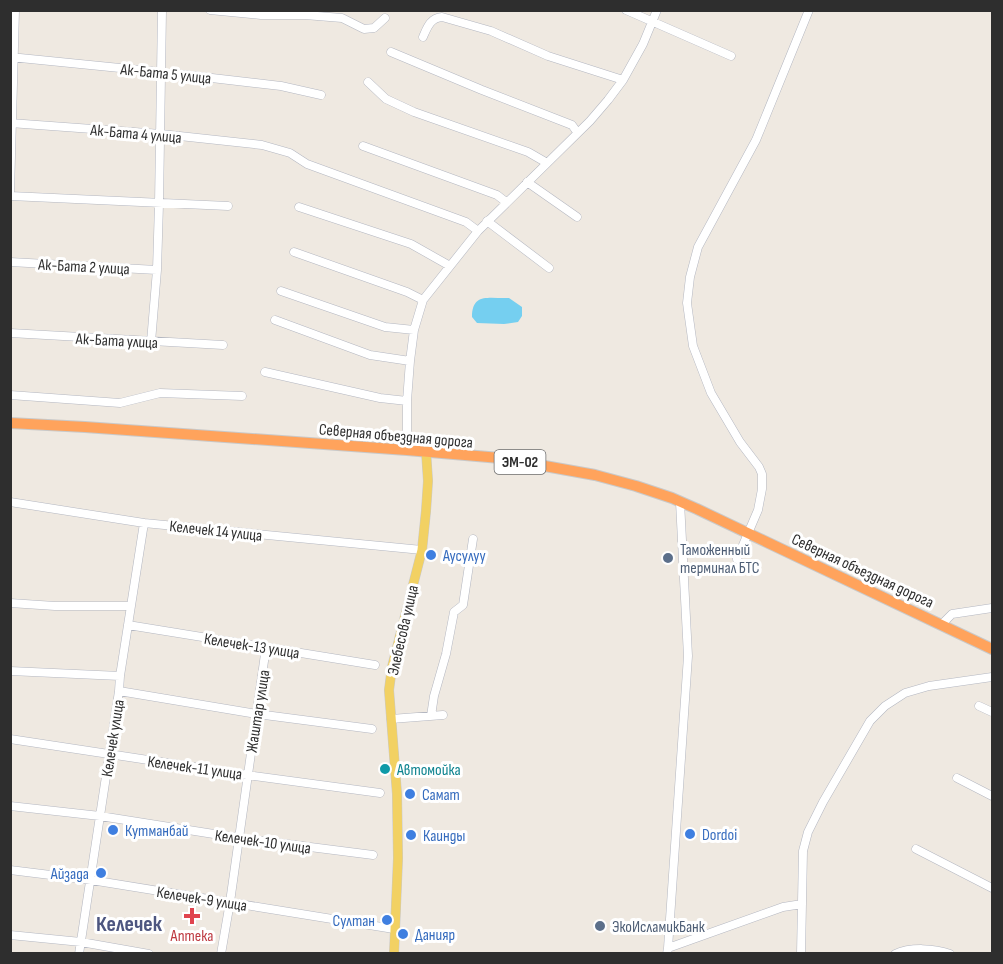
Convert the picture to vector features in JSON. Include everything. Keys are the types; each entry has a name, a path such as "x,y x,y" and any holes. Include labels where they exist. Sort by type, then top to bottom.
{"highway":[{"name":"Северная объездная дорога","path":"10,423 426,451 500,458 595,475 681,502 993,650"}],"main road":[{"name":"Элебесова улица","path":"394,954 398,858 397,794 389,690 392,667 422,550 426,511 426,451"}],"street":[{"path":"15,10 10,194 228,206"},
{"path":"151,342 157,270 162,10"},
{"path":"210,10 261,15 305,13 342,18 364,29 374,28 385,18"},
{"path":"626,10 731,56"},
{"path":"407,450 410,361 414,330 423,300 487,221 596,114 623,80 643,44 657,10"},
{"path":"737,558 758,510 762,474 711,393 693,346 687,303 690,277 698,247 756,140 809,10"},
{"path":"423,37 428,25 436,17 441,17 491,31 548,56 623,80"},
{"path":"391,52 572,125 577,132"},
{"name":"Ак-Бата 5 улица","path":"12,57 281,86 321,95"},
{"path":"369,82 387,99 414,112 528,152 547,163"},
{"name":"Ак-Бата 4 улица","path":"11,123 161,134 262,145 290,153 307,164 466,222 478,231"},
{"path":"363,146 497,195 506,202"},
{"path":"527,182 577,217"},
{"path":"299,207 411,244 450,266"},
{"path":"487,221 549,268"},
{"path":"294,252 407,292 423,300"},
{"name":"Ак-Бата 2 улица","path":"10,262 157,270"},
{"path":"281,291 385,327 414,330"},
{"path":"275,320 370,354 410,361"},
{"name":"Ак-Бата улица","path":"10,333 224,345"},
{"path":"265,372 380,398 407,401"},
{"path":"10,395 120,403 160,393 242,396"},
{"name":"Келечек 14 улица","path":"10,502 144,523 422,550"},
{"path":"681,502 688,656 668,951 783,907 802,904"},
{"name":"Келечек улица","path":"79,954 144,523"},
{"path":"431,716 454,612 463,605 473,539"},
{"path":"10,603 56,606 130,606"},
{"path":"942,624 952,614 993,608"},
{"name":"Келечек-13 улица","path":"128,625 375,665"},
{"name":"Жаштар улица","path":"221,954 266,647"},
{"path":"10,671 120,676"},
{"path":"801,954 803,851 808,832 870,721 885,705 905,693 929,686 993,677"},
{"path":"119,691 257,714 372,729"},
{"path":"979,705 993,712"},
{"path":"391,719 443,715"},
{"name":"Келечек-11 улица","path":"10,740 380,793"},
{"path":"957,778 993,796"},
{"name":"Келечек-10 улица","path":"10,806 100,816 239,838 373,855"},
{"path":"916,849 993,888"},
{"name":"Келечек-9 улица","path":"10,870 91,880 394,929"},
{"path":"10,935 81,942 149,954"},
{"path":"895,954 901,951 933,949 950,954"}],"water":[{"path":"509,298 522,307 522,316 518,322 477,323 472,317 475,304 479,300"}],"place":[{"name":"Аусулуу","path":"431,555"},
{"name":"Таможенный терминал БТС","path":"668,558"},
{"name":"Автомойка","path":"385,769"},
{"name":"Самат","path":"410,794"},
{"name":"Кутманбай","path":"113,830"},
{"name":"Dordoi","path":"690,834"},
{"name":"Каинды","path":"411,835"},
{"name":"Айзада","path":"101,873"},
{"name":"Аптека","path":"192,916"},
{"name":"Султан","path":"387,920"},
{"name":"ЭкоИсламикБанк","path":"600,926"},
{"name":"Данияр","path":"403,934"}],"district":[{"name":"Келечек","path":"129,923"}]}
